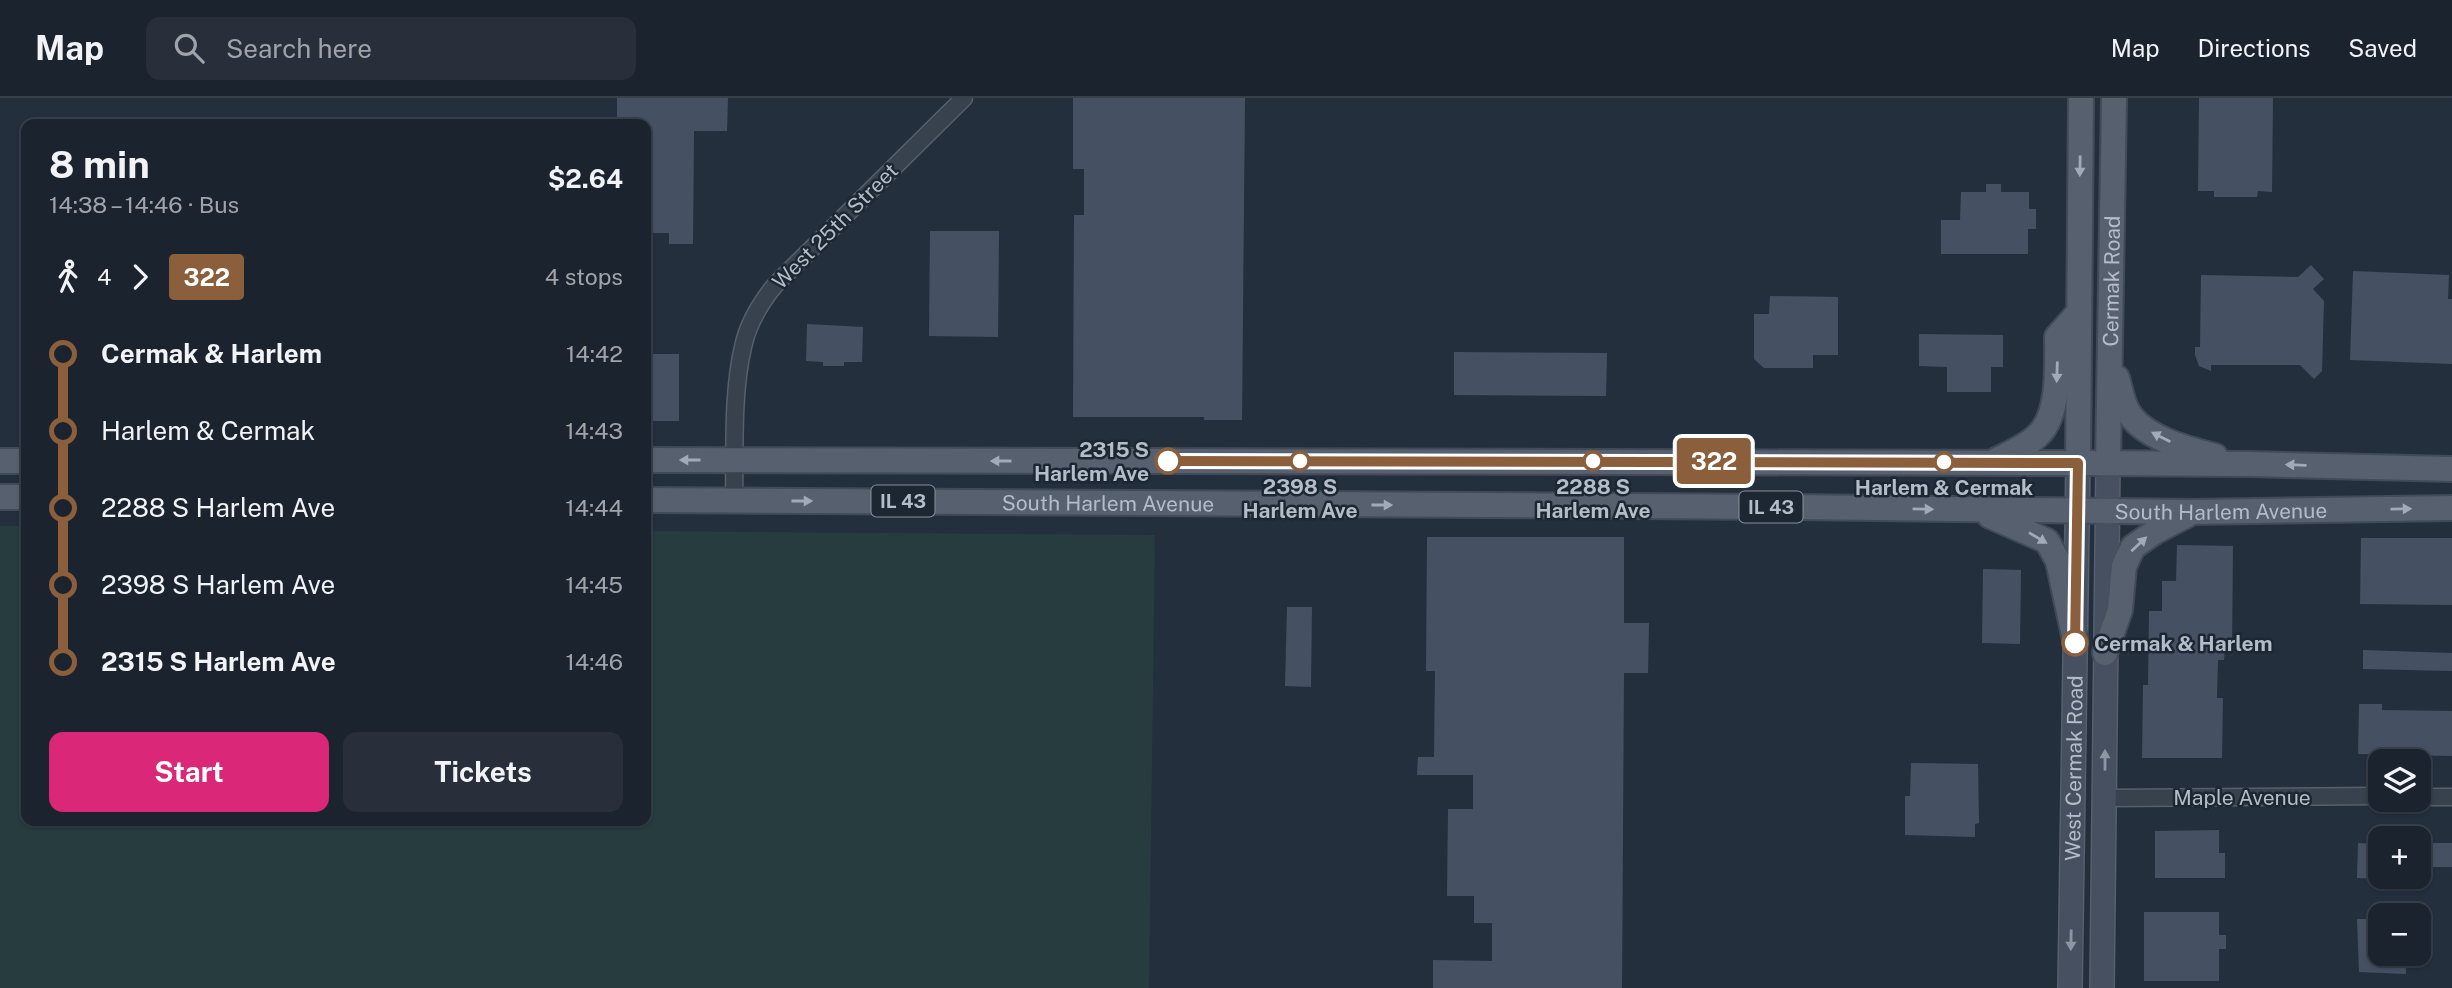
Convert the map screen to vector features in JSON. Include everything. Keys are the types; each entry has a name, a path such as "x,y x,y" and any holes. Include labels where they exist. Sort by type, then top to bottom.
{"main road":[{"name":"Cermak Road","path":"2078,463 2081,98"},
{"name":"Cermak Road","path":"2108,463 2114,98"},
{"path":"1993,462 2041,433 2052,409 2057,380 2057,337 2079,312"},
{"path":"2111,344 2117,378 2127,410 2138,424 2163,439 2192,450 2249,464"},
{"name":"South Harlem Avenue","path":"651,460 1993,462 2452,469"},
{"path":"0,461 21,461"},
{"name":"West Cermak Road","path":"2070,988 2078,463"},
{"name":"West Cermak Road","path":"2102,988 2108,463"},
{"path":"0,497 21,497"},
{"name":"South Harlem Avenue","path":"651,500 2192,512 2452,508"},
{"path":"1976,510 2047,541 2058,561 2075,640"},
{"path":"2105,653 2120,610 2124,566 2133,547 2192,512"}],"street":[{"name":"West 25th Street","path":"734,500 738,378 743,346 750,324 760,306 776,284 964,98"},
{"name":"Maple Avenue","path":"2105,797 2368,796"},
{"path":"2431,797 2452,797"}],"green space":[{"path":"0,526 21,526 21,826 651,826 651,531 1155,535 1149,988 0,988"}],"building":[{"path":"617,98 728,98 727,131 694,131 693,244 669,244 669,233 651,233 651,119 617,119"},
{"path":"1073,98 1245,98 1242,420 1204,420 1204,417 1073,417 1074,215 1084,215 1084,169 1073,169"},
{"path":"2199,98 2273,98 2272,192 2258,191 2257,197 2214,197 2214,191 2198,191"},
{"path":"1986,184 2001,184 2001,192 2029,192 2029,209 2036,209 2036,229 2028,229 2028,254 1941,254 1941,220 1960,220 1961,192 1986,192"},
{"path":"930,231 999,231 998,337 929,336"},
{"path":"2311,265 2324,279 2313,289 2324,301 2322,371 2314,379 2300,365 2211,365 2211,371 2199,366 2195,347 2200,347 2201,275 2298,277"},
{"path":"2353,271 2449,275 2448,299 2452,299 2452,364 2350,360"},
{"path":"1770,296 1838,297 1838,355 1813,355 1813,368 1764,368 1754,359 1754,314 1769,314"},
{"path":"807,324 863,327 862,362 844,362 844,366 823,366 823,362 806,361"},
{"path":"1919,334 2003,335 2003,367 1991,367 1991,392 1947,392 1947,367 1919,366"},
{"path":"1454,352 1607,353 1606,396 1454,395"},
{"path":"651,354 679,354 679,421 651,421"},
{"path":"1427,537 1624,537 1624,623 1649,623 1648,673 1624,673 1622,988 1433,988 1433,960 1492,961 1492,923 1474,923 1474,896 1447,896 1448,809 1473,809 1473,775 1417,775 1418,757 1434,757 1435,671 1426,671"},
{"path":"2361,538 2452,538 2452,605 2360,604"},
{"path":"2177,545 2233,546 2232,650 2225,650 2224,660 2218,660 2217,698 2223,698 2222,758 2142,758 2143,685 2148,685 2149,611 2162,611 2162,581 2176,581"},
{"path":"1983,569 2021,570 2020,644 1982,643"},
{"path":"1287,607 1312,607 1311,687 1285,686"},
{"path":"2363,650 2452,653 2452,671 2363,669"},
{"path":"2359,704 2382,704 2382,710 2452,711 2452,756 2431,756 2431,749 2368,749 2368,754 2358,754"},
{"path":"1911,763 1978,764 1979,823 1975,824 1975,837 1905,835 1905,796 1910,796"},
{"path":"2219,830 2219,853 2225,853 2225,878 2155,878 2155,831"},
{"path":"2358,843 2368,843 2368,879 2357,878"},
{"path":"2431,843 2452,843 2452,867 2431,867"},
{"path":"2144,912 2219,912 2219,935 2226,935 2226,949 2219,949 2219,981 2144,981"},
{"path":"2357,919 2368,919 2368,966 2406,966 2406,974 2359,972"}],"bus line":[{"name":"322","path":"1168,461 2078,463 2075,643"}],"place":[{"name":"2315 S Harlem Ave","path":"1168,461"},
{"name":"2398 S Harlem Ave","path":"1300,461"},
{"name":"2288 S Harlem Ave","path":"1593,461"},
{"name":"Harlem & Cermak","path":"1944,462"},
{"name":"Cermak & Harlem","path":"2075,643"}]}
